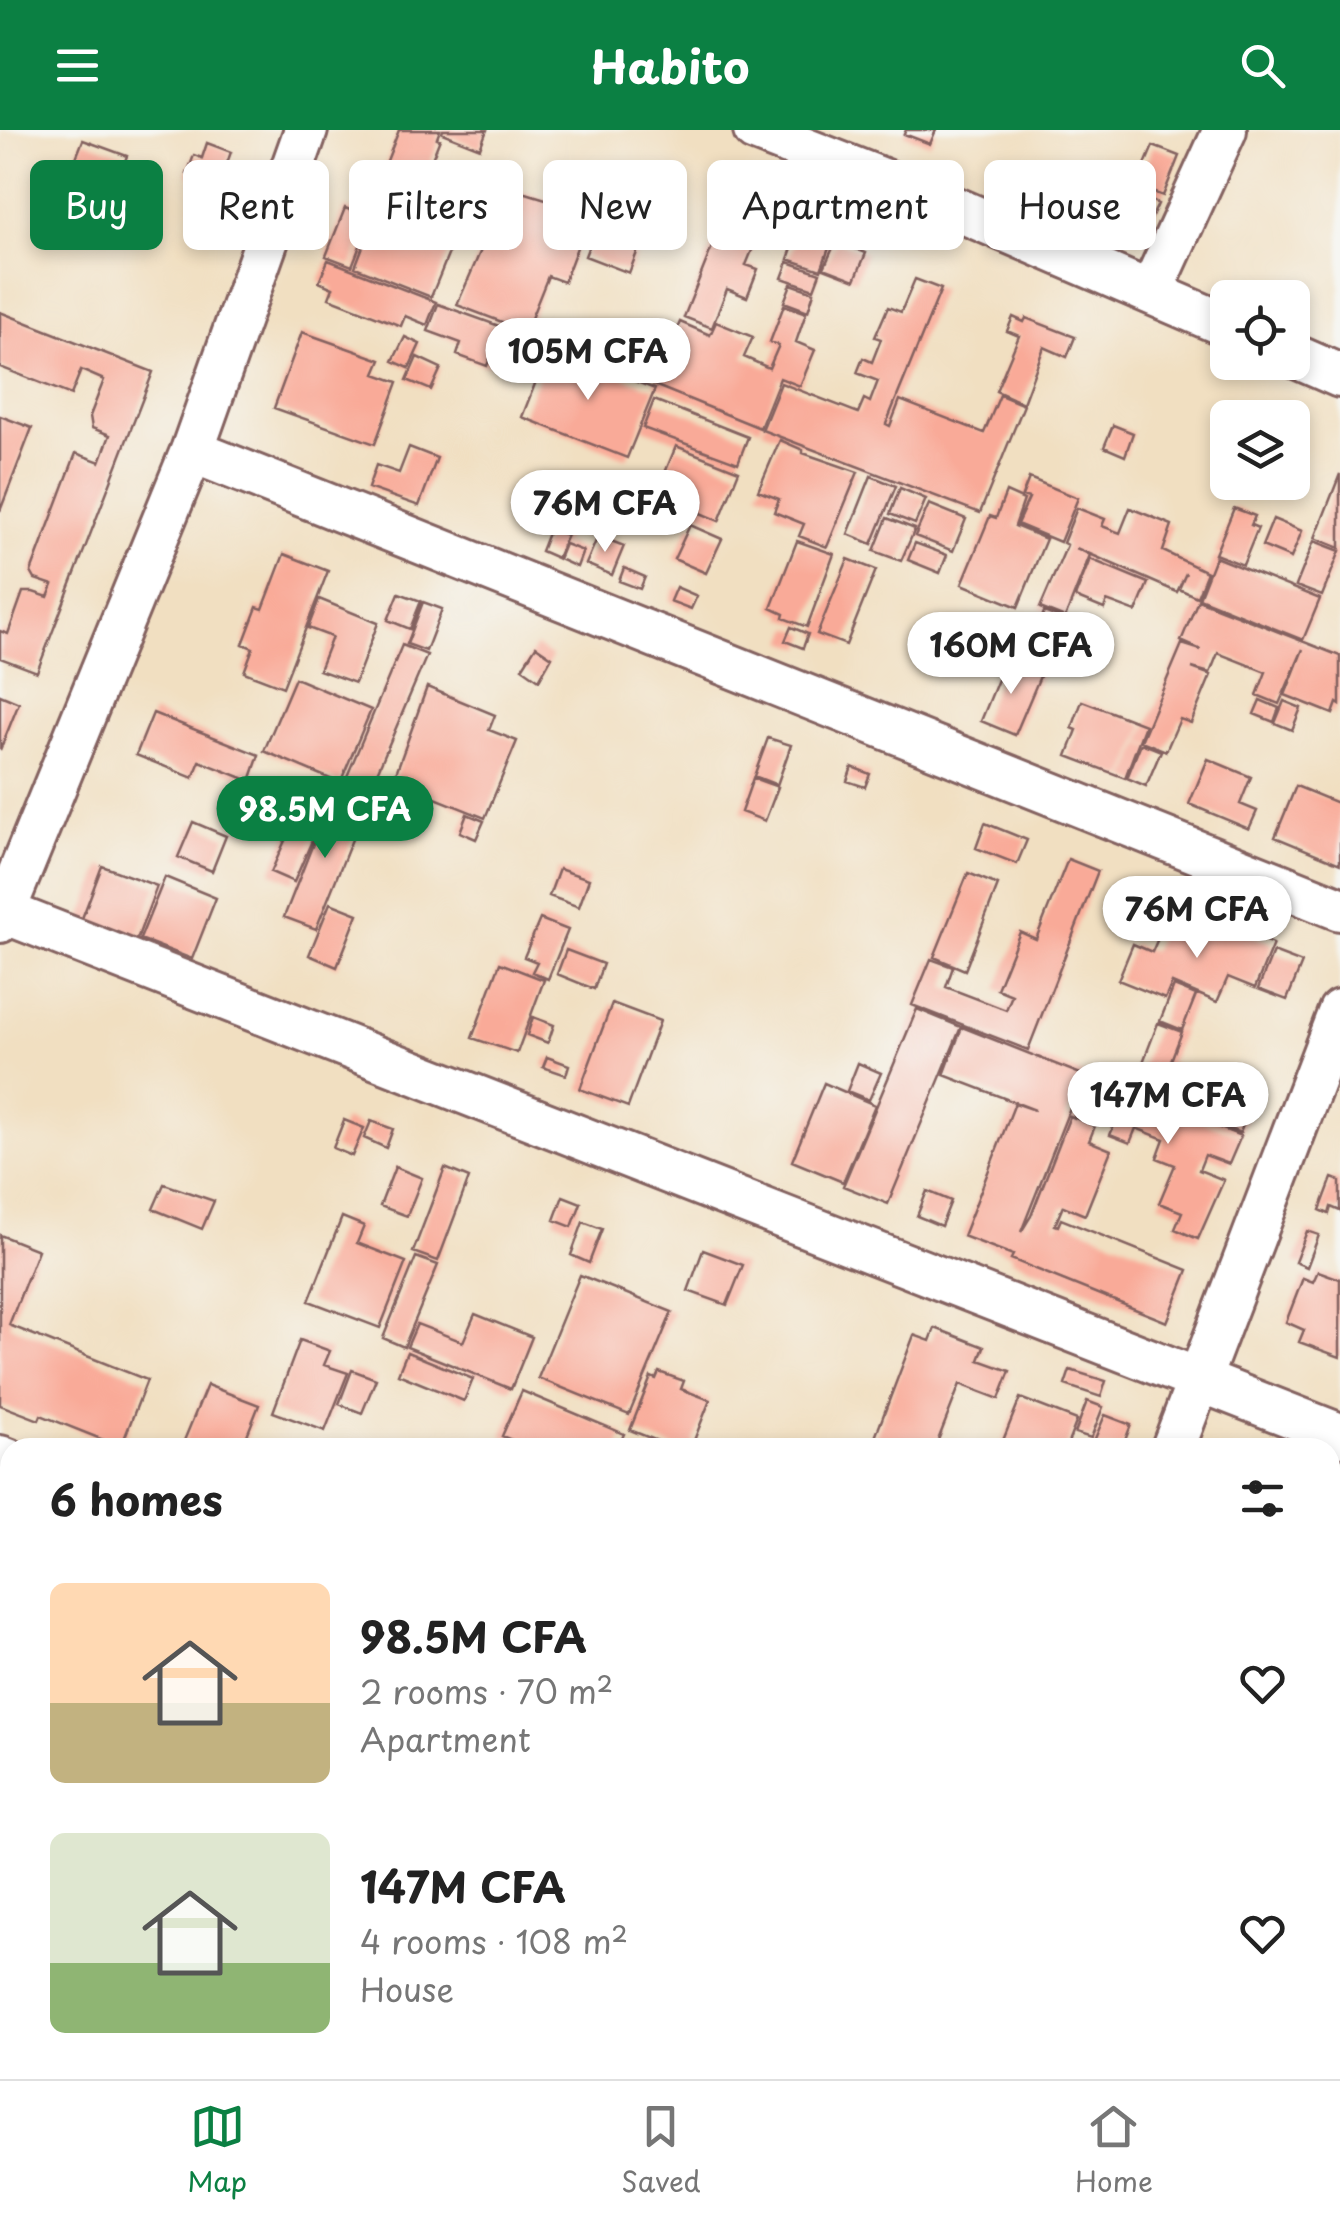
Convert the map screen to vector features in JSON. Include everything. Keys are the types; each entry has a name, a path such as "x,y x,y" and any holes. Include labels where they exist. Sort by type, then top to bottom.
{"street":[{"path":"306,130 192,450 2,916 1340,1436"},
{"path":"755,130 837,145 947,205 1210,318"},
{"path":"1151,292 1225,130"},
{"path":"1310,362 1340,376"},
{"path":"192,450 1340,910"},
{"path":"1177,1438 1340,1011"}],"building":[{"path":"399,130 440,130 432,160 387,160"},
{"path":"487,130 480,148 442,133"},
{"path":"906,130 936,130 930,144 904,134"},
{"path":"83,140 127,156 125,160 75,160"},
{"path":"207,143 231,152 228,160 192,160 194,155 202,158"},
{"path":"1153,146 1179,156 1163,196 1156,193 1156,160 1147,160"},
{"path":"523,192 543,198 543,250 576,250 564,282 548,276 526,331 457,305 481,250 523,250"},
{"path":"345,208 349,210 349,250 358,250 352,266 326,256"},
{"path":"362,250 450,250 431,297 355,267"},
{"path":"587,250 638,250 629,273 585,256"},
{"path":"711,250 752,250 746,265 758,269 747,297 727,289 712,328 684,317"},
{"path":"791,250 828,250 821,270 788,259"},
{"path":"832,250 866,253 855,280 824,268"},
{"path":"328,260 436,302 427,325 405,316 401,326 329,298 333,288 319,282"},
{"path":"788,262 820,273 814,289 782,278"},
{"path":"915,279 941,289 886,424 890,426 900,400 984,433 1000,395 1024,405 980,513 762,430 781,383 858,413 864,399 870,402 878,381 857,373 863,358 872,362 881,339 875,337 888,307 901,312"},
{"path":"791,284 814,292 808,311 784,302"},
{"path":"438,304 502,327 487,366 457,355 461,343 428,331"},
{"path":"784,305 806,313 796,342 815,350 800,386 780,378 760,428 654,385 680,322 710,335 716,322 753,337 744,357 769,368 779,345 770,342"},
{"path":"0,312 153,372 37,672 0,658 0,631 8,634 23,592 48,597 53,585 35,579 31,572 76,453 100,462 110,435 92,428 90,416 104,380 81,370 71,395 0,367"},
{"path":"1013,317 1024,322 1026,318 1075,337 1067,357 1044,347 1023,403 996,391 1019,336 1007,331"},
{"path":"302,332 381,360 375,374 398,382 375,444 274,408"},
{"path":"405,337 420,344 409,368 393,361"},
{"path":"549,348 655,389 627,458 522,417"},
{"path":"417,357 441,368 431,390 407,380"},
{"path":"654,400 748,437 738,463 643,428"},
{"path":"0,416 32,428 0,511"},
{"path":"1113,425 1133,433 1125,456 1104,447"},
{"path":"780,440 803,453 858,472 827,547 799,536 804,524 774,512 779,499 758,491"},
{"path":"676,446 739,471 719,521 684,506 669,509 662,504 664,486 660,485"},
{"path":"409,447 437,458 419,506 368,488 376,465 399,473"},
{"path":"633,474 644,479 649,490 644,501 633,506 622,501 617,490 622,479"},
{"path":"1340,474 1340,548 1315,538"},
{"path":"871,476 896,486 872,544 848,534"},
{"path":"1029,478 1078,498 1060,542 1017,524 1029,498 1022,496"},
{"path":"900,488 926,499 915,524 890,514"},
{"path":"1006,492 1024,500 1015,526 1046,539 1018,607 962,584 990,516 996,518"},
{"path":"929,504 966,519 953,551 915,536"},
{"path":"1077,508 1105,519 1102,526 1120,533 1130,508 1172,525 1163,551 1207,572 1197,597 1179,589 1186,573 1177,592 1076,548 1090,555 1065,618 1040,608 1067,545 1063,543"},
{"path":"1234,508 1255,516 1251,525 1258,528 1243,565 1215,554"},
{"path":"887,518 915,529 901,561 874,551"},
{"path":"1273,519 1302,531 1291,558 1262,546"},
{"path":"690,525 722,539 706,573 674,559"},
{"path":"550,528 567,535 557,558 541,551"},
{"path":"598,536 624,546 612,575 586,564"},
{"path":"797,541 834,554 807,627 783,618 784,614 771,608"},
{"path":"1314,541 1340,551 1322,596 1296,586"},
{"path":"915,543 947,555 940,573 908,560"},
{"path":"565,544 583,551 577,567 559,559"},
{"path":"284,554 328,571 283,687 244,672 253,648 243,644 257,607 263,609"},
{"path":"1215,557 1320,599 1303,640 1199,598"},
{"path":"848,559 876,570 846,645 817,634"},
{"path":"1090,559 1148,583 1136,612 1107,601 1104,609 1075,597"},
{"path":"624,568 645,577 640,589 619,581"},
{"path":"676,587 697,596 691,609 670,601"},
{"path":"399,593 421,601 410,629 388,620"},
{"path":"319,599 378,623 355,683 319,670 332,637 308,628"},
{"path":"1198,600 1340,656 1340,705 1337,703 1333,714 1285,695 1303,649 1279,704 1257,695 1266,672 1218,653 1210,673 1192,668 1211,675 1191,723 1180,719 1166,751 1141,741 1182,644 1201,650 1181,641"},
{"path":"423,602 442,609 426,651 407,644"},
{"path":"1044,612 1065,620 1053,648 1038,642"},
{"path":"791,627 808,634 803,648 785,641"},
{"path":"402,645 427,655 367,796 343,786"},
{"path":"536,646 552,657 539,680 522,668"},
{"path":"1006,660 1041,674 1015,735 981,721"},
{"path":"295,678 371,710 340,783 264,751"},
{"path":"427,687 495,715 489,730 517,741 485,818 393,781"},
{"path":"0,695 19,703 0,750"},
{"path":"1260,700 1279,708 1274,722 1254,714"},
{"path":"1082,701 1145,725 1125,778 1067,756"},
{"path":"1284,701 1301,708 1292,730 1275,723"},
{"path":"153,713 259,755 250,781 200,761 193,778 136,755"},
{"path":"768,738 791,745 777,785 754,776"},
{"path":"1141,743 1161,751 1146,786 1127,778"},
{"path":"1208,759 1251,777 1240,804 1257,811 1249,829 1189,804"},
{"path":"852,767 870,774 865,787 847,781"},
{"path":"753,778 778,787 765,821 741,812"},
{"path":"1296,786 1340,804 1340,864 1275,837"},
{"path":"340,791 367,802 316,929 284,917 324,816 330,818"},
{"path":"467,814 484,821 476,839 460,832"},
{"path":"193,822 226,836 212,871 178,857"},
{"path":"985,823 1027,840 1017,864 976,848"},
{"path":"291,827 314,836 294,882 271,872"},
{"path":"1068,859 1098,871 1028,1050 912,1005 931,959 953,967 946,987 1006,1010 1012,995 997,989 1020,932 1036,939"},
{"path":"102,866 157,886 136,942 81,921"},
{"path":"559,869 589,879 579,907 549,896"},
{"path":"968,873 998,885 965,970 934,957"},
{"path":"165,877 216,898 192,959 140,939"},
{"path":"330,903 358,914 337,967 309,955"},
{"path":"1201,914 1273,944 1255,988 1228,977 1217,1002 1172,983 1165,999 1118,980 1133,944 1152,952 1163,927 1191,939"},
{"path":"540,919 568,930 548,979 532,972 537,962 524,957"},
{"path":"566,950 603,964 594,989 557,974"},
{"path":"1273,952 1302,963 1287,1000 1258,989"},
{"path":"500,963 544,980 517,1053 472,1038"},
{"path":"1174,986 1196,995 1182,1030 1160,1021"},
{"path":"612,1003 660,1021 628,1107 580,1089"},
{"path":"917,1009 961,1027 888,1204 843,1186"},
{"path":"533,1017 554,1025 548,1043 527,1035"},
{"path":"1158,1023 1182,1032 1170,1063 1231,1086 1233,1080 1257,1089 1240,1133 1157,1101 1168,1069 1156,1100 1132,1091"},
{"path":"962,1027 1083,1075 1021,1232 1070,1116 1095,1126 1089,1141 1111,1150 1085,1215 1063,1206 1055,1225 1061,1219 1188,1270 1167,1322 963,1236 1015,1103 1035,1110 944,1075"},
{"path":"547,1057 569,1065 566,1075 543,1067"},
{"path":"858,1063 881,1073 869,1100 847,1091"},
{"path":"1085,1075 1241,1136 1229,1164 1205,1155 1199,1170 1224,1180 1198,1239 1175,1229 1182,1212 1159,1203 1175,1165 1157,1158 1164,1139 1136,1128 1130,1143 1110,1135 1116,1121 1074,1104"},
{"path":"824,1083 875,1105 843,1182 792,1161"},
{"path":"344,1120 364,1128 352,1156 333,1148"},
{"path":"371,1121 393,1129 386,1148 364,1138"},
{"path":"395,1167 422,1178 407,1216 380,1206"},
{"path":"445,1168 469,1178 438,1261 413,1252"},
{"path":"1332,1178 1340,1181 1340,1211 1331,1207 1329,1214 1320,1210"},
{"path":"164,1184 214,1201 202,1229 153,1209"},
{"path":"927,1191 951,1201 941,1226 917,1216"},
{"path":"563,1196 581,1203 572,1227 554,1220"},
{"path":"342,1217 364,1226 357,1243 406,1262 380,1328 309,1301"},
{"path":"583,1222 602,1229 589,1263 571,1255"},
{"path":"1307,1231 1319,1235 1307,1267 1295,1262"},
{"path":"0,1235 38,1250 9,1325 147,1380 124,1438 98,1438 41,1415 39,1420 0,1405"},
{"path":"703,1250 743,1265 727,1305 688,1291"},
{"path":"416,1257 438,1265 404,1347 383,1338"},
{"path":"1318,1271 1340,1279 1340,1357 1299,1342 1304,1330 1286,1322 1303,1278 1313,1282"},
{"path":"580,1275 672,1312 629,1415 538,1378"},
{"path":"475,1314 532,1337 511,1389 407,1347 417,1324 463,1342"},
{"path":"935,1328 984,1347 979,1360 1010,1371 999,1399 960,1384 939,1438 875,1438 914,1335 930,1341"},
{"path":"300,1340 330,1351 324,1365 348,1373 325,1431 273,1412"},
{"path":"407,1352 473,1379 464,1401 398,1374"},
{"path":"352,1370 376,1379 362,1413 339,1404"},
{"path":"1070,1370 1106,1381 1101,1397 1065,1385"},
{"path":"659,1372 684,1381 681,1389 710,1400 695,1438 650,1438 630,1430 651,1377 656,1379"},
{"path":"207,1385 259,1405 246,1438 185,1438"},
{"path":"522,1391 624,1434 622,1438 502,1436"},
{"path":"1020,1398 1077,1420 1070,1438 1004,1438"},
{"path":"1087,1401 1103,1407 1091,1438 1075,1433"},
{"path":"1105,1415 1131,1425 1126,1438 1095,1438"}]}
